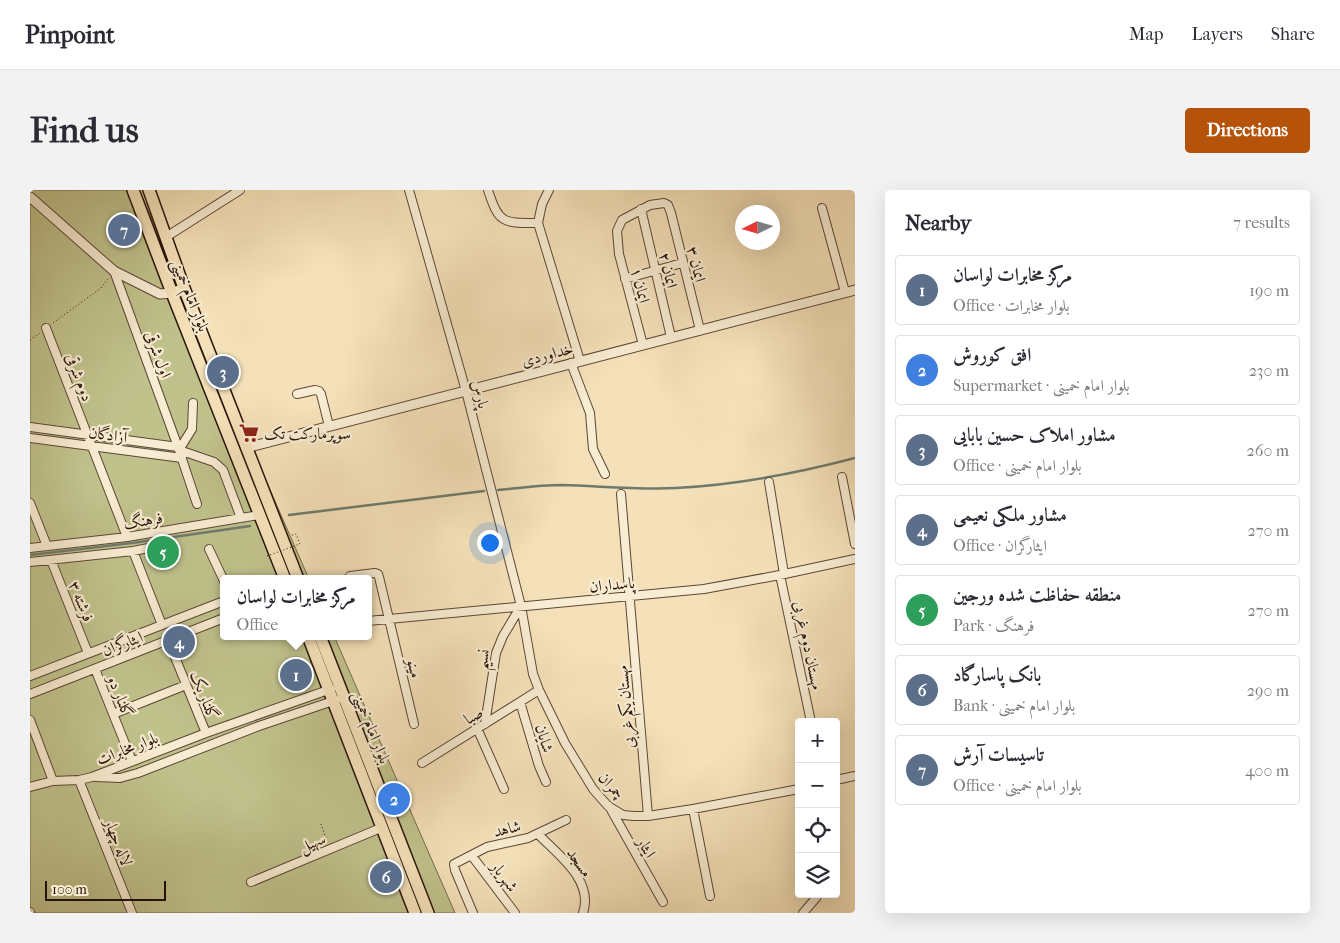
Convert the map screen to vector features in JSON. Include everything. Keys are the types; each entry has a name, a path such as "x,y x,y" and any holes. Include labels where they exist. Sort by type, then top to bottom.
{"main road":[{"name":"بلوار امام خمینی","path":"133,190 283,575"},
{"name":"بلوار امام خمینی","path":"149,190 184,288 296,575"},
{"name":"بلوار امام خمینی","path":"310,640 334,688"},
{"name":"بلوار امام خمینی","path":"321,640 334,688 382,827 415,913"},
{"name":"بلوار امام خمینی","path":"338,699 428,913"}],"street":[{"name":"پارس","path":"409,190 466,391 521,606"},
{"path":"488,190 494,208 501,219 516,223 538,223"},
{"path":"549,190 542,204 538,223 590,413 593,449 605,474"},
{"path":"166,237 235,191"},
{"path":"30,197 114,272 160,294 172,293 184,288"},
{"name":"ایمان ۳","path":"641,209 657,203 664,202 668,205 700,330"},
{"path":"822,208 845,292"},
{"name":"ایمان ۱","path":"641,209 622,220 617,231 619,254 643,345"},
{"name":"ایمان ۲","path":"641,209 671,338"},
{"path":"625,279 682,263"},
{"name":"اول شرقی","path":"114,272 179,448 197,504"},
{"name":"خداوردی","path":"246,448 855,290"},
{"name":"دوم شرقی","path":"46,328 127,537"},
{"path":"296,394 315,390 319,391 329,426"},
{"path":"179,448 192,429 193,403"},
{"name":"آزادگان","path":"30,427 179,448 214,462 223,470 241,518"},
{"name":"آزادگان","path":"30,438 182,458"},
{"path":"842,477 853,520 855,544"},
{"name":"مهستان دوم غربی","path":"769,482 782,574 810,718"},
{"name":"مهستان یکم غربی","path":"621,494 648,816"},
{"path":"30,503 47,546"},
{"name":"فرهنگ","path":"30,548 127,537 259,515"},
{"path":"30,562 132,551 159,546"},
{"path":"209,549 221,575"},
{"path":"132,551 162,625"},
{"name":"پاسداران","path":"372,621 704,588 855,559"},
{"name":"فرشته ۳","path":"51,560 88,654"},
{"name":"مینو","path":"364,575 378,574 414,724"},
{"name":"ایثارگران","path":"30,676 220,603"},
{"name":"چمران","path":"521,606 533,674 538,690 593,789 608,806 623,815 648,816 795,791"},
{"name":"نسیم","path":"481,726 496,653 503,636 521,606"},
{"name":"ایثارگران","path":"30,694 220,620"},
{"name":"گلنار یک","path":"168,640 206,733"},
{"name":"گلنار دو","path":"95,668 132,761"},
{"path":"113,714 186,685"},
{"name":"بلوار مخابرات","path":"92,777 206,733 334,688"},
{"name":"صبا","path":"422,763 538,690"},
{"name":"بلوار مخابرات","path":"92,777 120,778 129,776 259,726 338,699"},
{"name":"شایان","path":"520,702 539,766 546,782"},
{"path":"30,720 53,781"},
{"path":"481,726 504,790"},
{"path":"840,779 855,776"},
{"path":"30,787 53,781 79,780 92,777"},
{"name":"لاله چهار","path":"79,780 132,913"},
{"name":"ایثار","path":"608,806 663,902"},
{"path":"693,809 710,896"},
{"name":"شاهد","path":"473,913 454,864 487,847 528,838 566,820"},
{"name":"سهیل","path":"252,882 382,827"},
{"name":"مسجد","path":"538,834 569,865 582,883 586,904 583,913"},
{"name":"شهریار","path":"472,856 515,913"},
{"path":"803,913 816,898"}],"path":[{"path":"30,340 101,288 114,272"},
{"path":"267,556 300,544 296,534"},
{"path":"321,824 330,849"}],"green space":[{"path":"30,190 139,190 307,575 220,575 220,640 336,640 455,913 30,913"}],"waterway":[{"path":"498,490 554,485 648,489 721,484 766,478 855,458"},
{"path":"289,515 484,491"},
{"path":"30,555 250,526"}],"place":[{"name":"تاسیسات آرش","path":"124,230"},
{"name":"مشاور املاک حسین بابایی","path":"223,372"},
{"name":"سوپرمارکت تک","path":"249,433"},
{"name":"منطقه حفاظت شده ورجین","path":"163,552"},
{"name":"مشاور ملکی نعیمی","path":"179,642"},
{"name":"مرکز مخابرات لواسان","path":"296,675"},
{"name":"افق کوروش","path":"394,799"},
{"name":"بانک پاسارگاد","path":"386,877"}]}
